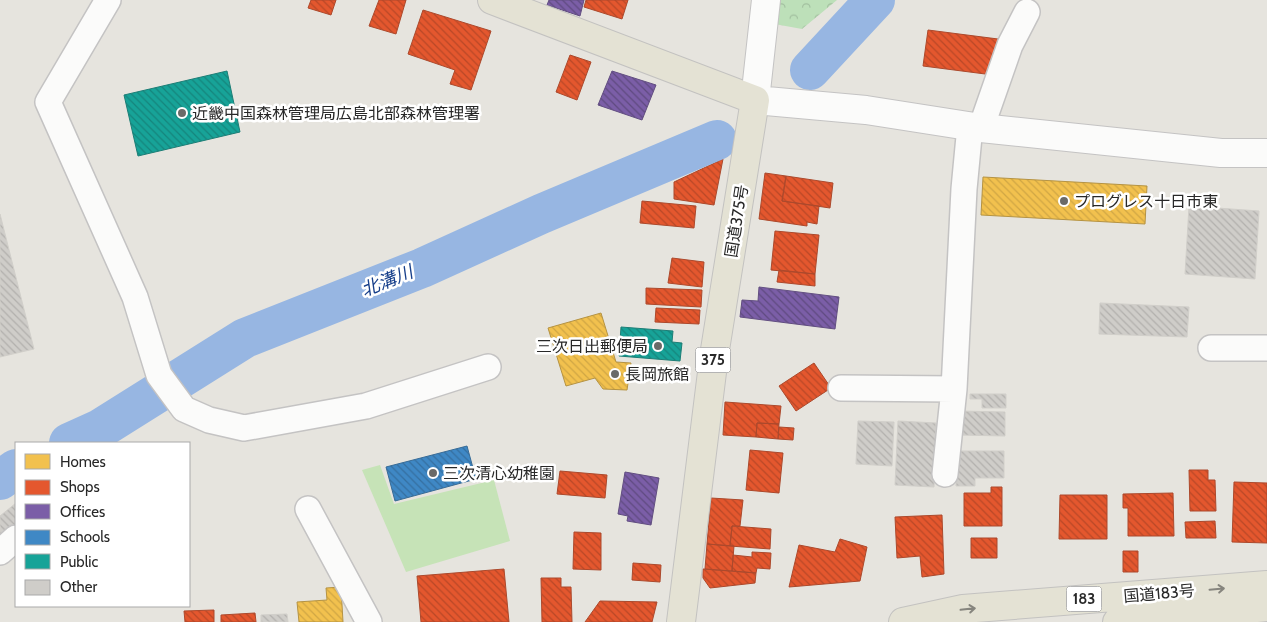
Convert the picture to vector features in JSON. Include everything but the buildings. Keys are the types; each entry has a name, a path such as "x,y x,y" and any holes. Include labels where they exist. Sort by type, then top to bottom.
{"highway":[{"path":"492,0 755,100"},
{"name":"国道375号","path":"681,622 714,356 755,100"},
{"name":"国道183号","path":"903,622 963,609 1267,585"},
{"name":"国道183号","path":"1117,622 1267,607"}],"street":[{"path":"108,0 48,102 135,297 159,375 184,409 209,420 244,428 366,406 488,367"},
{"path":"766,0 755,100 866,110 975,127 1221,153 1267,153"},
{"path":"945,474 954,389 964,189 975,127 1010,45 1027,12"},
{"path":"1211,348 1267,348"},
{"path":"840,388 954,389"},
{"path":"308,509 369,622"},
{"path":"0,552 15,539"}],"green space":[{"path":"772,0 837,0 802,29 769,23"},
{"path":"380,465 394,504 494,480 510,541 406,572 362,470"}],"waterway":[{"name":"北溝川","path":"810,70 875,0"},
{"name":"北溝川","path":"71,442 100,429 245,338 422,268 541,214 717,140"},
{"name":"北溝川","path":"0,480 15,470"}],"place":[{"name":"近畿中国森林管理局広島北部森林管理署","path":"182,113"},
{"name":"プログレス十日市東","path":"1064,201"},
{"name":"三次日出郵便局","path":"658,346"},
{"name":"長岡旅館","path":"615,374"},
{"name":"三次清心幼稚園","path":"433,473"}]}
